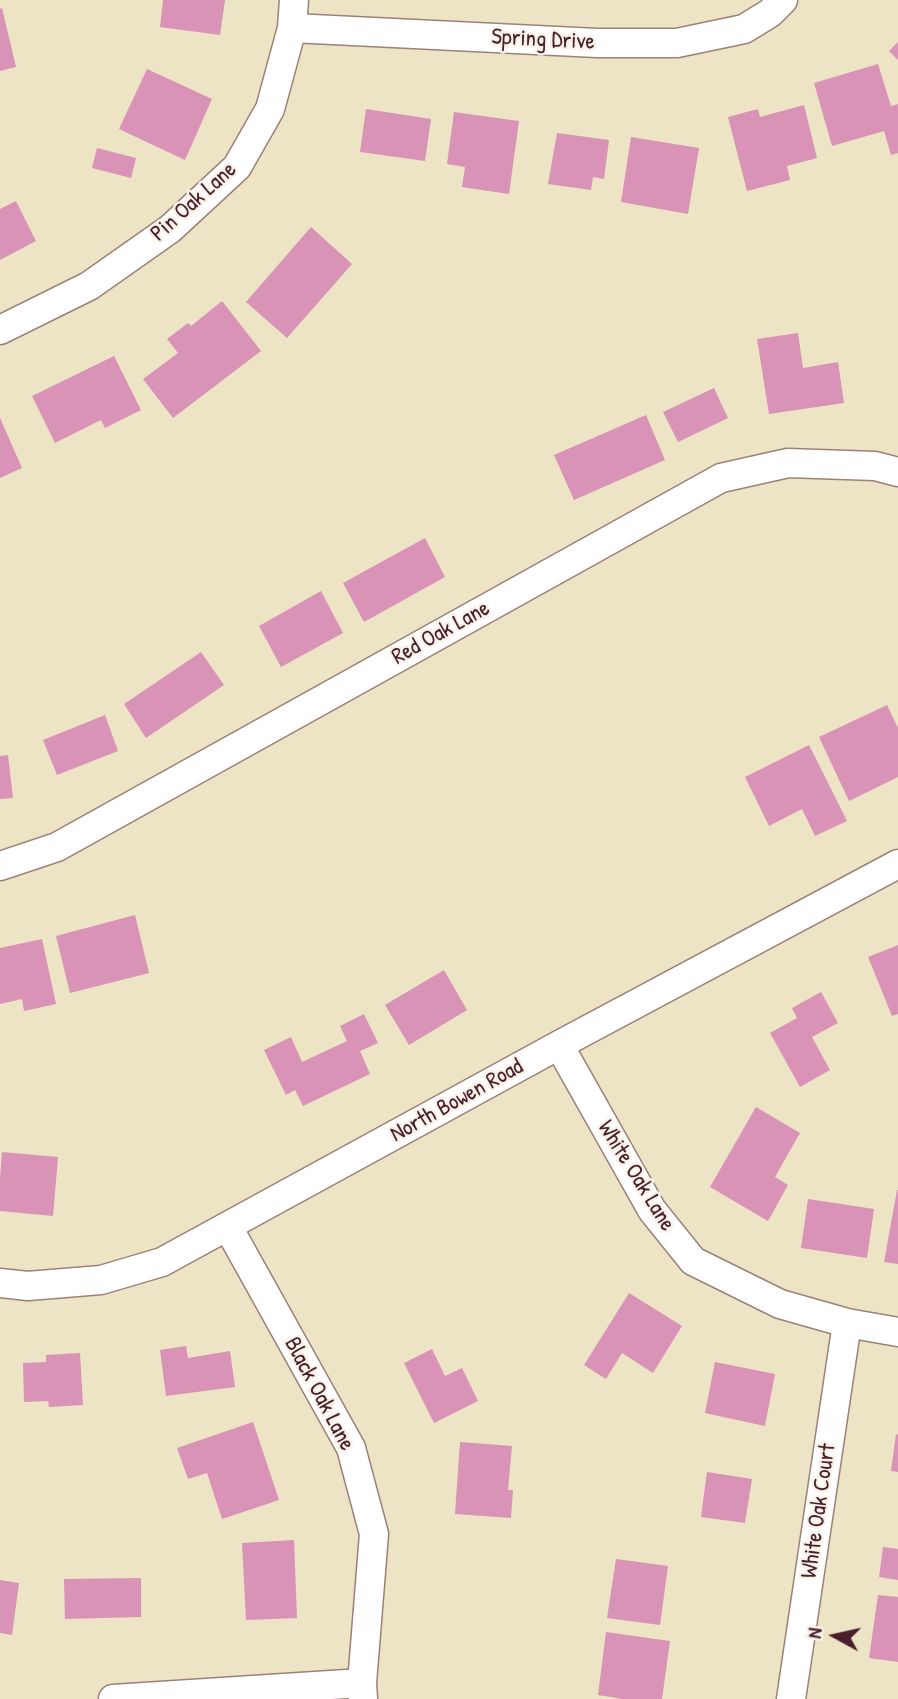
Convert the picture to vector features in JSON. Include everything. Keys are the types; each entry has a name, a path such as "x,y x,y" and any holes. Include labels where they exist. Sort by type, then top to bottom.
{"street":[{"name":"Pin Oak Lane","path":"0,330 89,286 170,229 237,167 270,109 292,28 294,0"},
{"name":"Spring Drive","path":"292,28 597,43 677,43 744,29 770,13 783,0"},
{"name":"Red Oak Lane","path":"0,866 57,847 721,478 788,463 875,466 898,472"},
{"name":"North Bowen Road","path":"0,1283 28,1286 101,1280 162,1262 898,864"},
{"name":"White Oak Lane","path":"559,1045 652,1210 693,1261 779,1304 847,1323 898,1332"},
{"name":"Black Oak Lane","path":"229,1227 351,1448 374,1534 362,1691"},
{"name":"White Oak Court","path":"791,1699 847,1323"},
{"path":"113,1699 362,1691"}],"building":[{"path":"163,0 225,0 220,35 160,27"},
{"path":"2,8 16,67 0,71 0,9"},
{"path":"898,42 898,60 889,51"},
{"path":"878,64 891,106 898,104 898,153 891,155 884,131 832,146 814,83"},
{"path":"147,69 212,99 185,160 119,129"},
{"path":"804,105 817,158 787,166 790,180 747,191 728,117 758,109 760,117"},
{"path":"366,109 431,119 425,161 360,152"},
{"path":"454,112 519,121 509,194 462,187 465,167 447,164"},
{"path":"557,133 609,140 604,179 593,177 591,190 548,184"},
{"path":"631,137 699,148 688,214 621,202"},
{"path":"97,148 136,158 131,178 92,168"},
{"path":"16,201 36,241 0,260 0,209"},
{"path":"311,227 352,264 287,338 246,302"},
{"path":"222,301 261,351 173,418 143,379 178,353 167,339 188,323 191,326"},
{"path":"798,333 803,368 838,362 844,403 769,414 757,339"},
{"path":"114,356 141,410 105,428 101,420 55,443 32,396"},
{"path":"714,388 728,418 678,442 663,412"},
{"path":"646,415 665,460 574,500 554,455"},
{"path":"0,418 22,468 0,478"},
{"path":"425,538 445,577 364,622 343,583"},
{"path":"321,591 343,633 281,667 259,626"},
{"path":"201,652 224,685 146,738 124,704"},
{"path":"887,705 898,728 898,777 849,801 819,737"},
{"path":"105,715 118,751 57,775 43,740"},
{"path":"809,745 847,821 815,836 802,809 769,826 745,777"},
{"path":"8,755 13,798 0,799 0,756"},
{"path":"135,915 149,973 70,993 56,936"},
{"path":"42,939 56,1004 24,1011 22,999 0,1004 0,948"},
{"path":"898,945 898,1014 892,1016 868,957"},
{"path":"444,970 467,1010 409,1045 385,1005"},
{"path":"821,992 838,1023 812,1037 830,1070 800,1087 770,1033 797,1018 792,1008"},
{"path":"364,1014 378,1043 360,1051 370,1074 303,1106 295,1090 286,1095 264,1050 291,1037 302,1062 347,1041 340,1026"},
{"path":"756,1107 800,1133 775,1177 788,1185 768,1221 710,1187"},
{"path":"2,1152 58,1157 53,1216 0,1211"},
{"path":"898,1190 898,1264 884,1262"},
{"path":"808,1199 874,1209 867,1258 801,1248"},
{"path":"629,1293 682,1326 653,1373 622,1353 606,1379 584,1365"},
{"path":"186,1346 188,1358 230,1351 235,1387 166,1396 160,1350"},
{"path":"432,1349 445,1376 462,1368 478,1401 434,1423 404,1363"},
{"path":"80,1353 83,1405 49,1407 48,1401 24,1402 23,1363 46,1362 46,1355"},
{"path":"715,1362 775,1374 765,1426 705,1413"},
{"path":"253,1422 279,1500 222,1519 207,1473 188,1479 177,1448"},
{"path":"896,1434 898,1435 898,1472 891,1471"},
{"path":"460,1442 512,1446 508,1490 513,1490 511,1518 455,1514"},
{"path":"707,1472 752,1479 745,1523 701,1517"},
{"path":"294,1540 297,1618 246,1620 242,1543"},
{"path":"883,1547 898,1549 898,1580 879,1577"},
{"path":"616,1559 668,1566 660,1625 607,1618"},
{"path":"141,1578 141,1617 65,1619 64,1579"},
{"path":"0,1580 19,1583 12,1635 0,1633"},
{"path":"878,1595 898,1597 898,1662 869,1658"},
{"path":"606,1632 670,1641 662,1699 623,1699 598,1695"}]}
